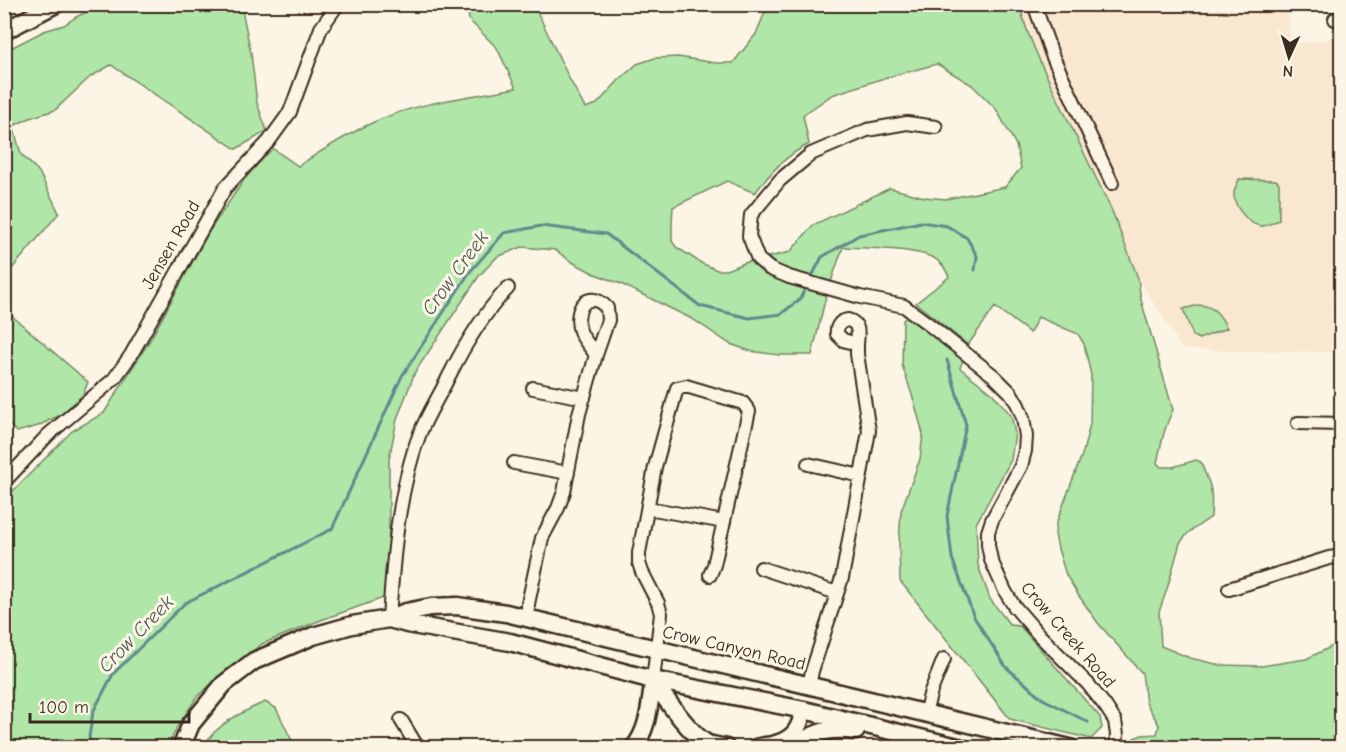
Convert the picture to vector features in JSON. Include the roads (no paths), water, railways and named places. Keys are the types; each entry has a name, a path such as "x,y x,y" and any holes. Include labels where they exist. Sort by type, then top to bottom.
{"main road":[{"path":"4,31 56,4"},
{"name":"Crow Canyon Road","path":"181,747 190,724 224,684 254,661 313,636 352,625 389,619 414,610 457,606 506,613 1070,747"},
{"name":"Crow Canyon Road","path":"389,619 510,642 653,680 804,710 962,747"},
{"path":"433,628 453,626 511,630 519,627 528,619 534,632 543,640 572,648 579,654 582,661"},
{"path":"653,680 664,697 700,738 712,745 726,747"},
{"path":"804,710 809,686"},
{"path":"789,747 822,731 835,729 899,733"}],"street":[{"name":"Jensen Road","path":"4,482 48,435 114,379 131,355 225,188 269,141 290,112 321,28 338,4"},
{"path":"1034,4 1052,55 1112,183"},
{"name":"Crow Creek Road","path":"936,127 907,123 867,130 811,154 780,180 751,215 749,236 758,259 770,269 834,290 904,306 994,376 1011,393 1023,418 1026,436 1025,451 1021,466 996,511 988,532 990,560 1014,606 1088,684 1106,707 1115,721 1118,735 1116,747"},
{"path":"389,619 394,546 406,482 421,432 458,357 478,324 508,288"},
{"path":"809,686 842,578 869,431 857,344"},
{"path":"528,619 528,604 542,538 564,492 579,414 596,355"},
{"path":"633,747 643,733 648,713 661,614 639,563 639,553 655,467 677,388 686,387 743,403 749,411 710,575"},
{"path":"533,388 584,398"},
{"path":"1298,423 1341,424"},
{"path":"514,463 568,473"},
{"path":"808,464 861,476"},
{"path":"648,508 724,522"},
{"path":"1229,589 1341,556"},
{"path":"761,568 837,592"},
{"path":"926,714 931,690 944,659"},
{"path":"755,747 774,745 795,734 804,710"},
{"path":"401,720 418,747"}],"waterway":[{"name":"Crow Creek","path":"810,280 822,257 859,235 921,222 947,226 967,238 977,256 975,270"},
{"name":"Crow Creek","path":"92,748 89,737 93,712 113,674 185,603 332,529 402,376 469,273 504,233 541,226 606,234 700,306 749,318 781,314 800,299 807,285"},
{"name":"Crow Creek","path":"947,360 966,425 947,516 952,558 974,617 1006,667 1043,699 1088,722"}]}
